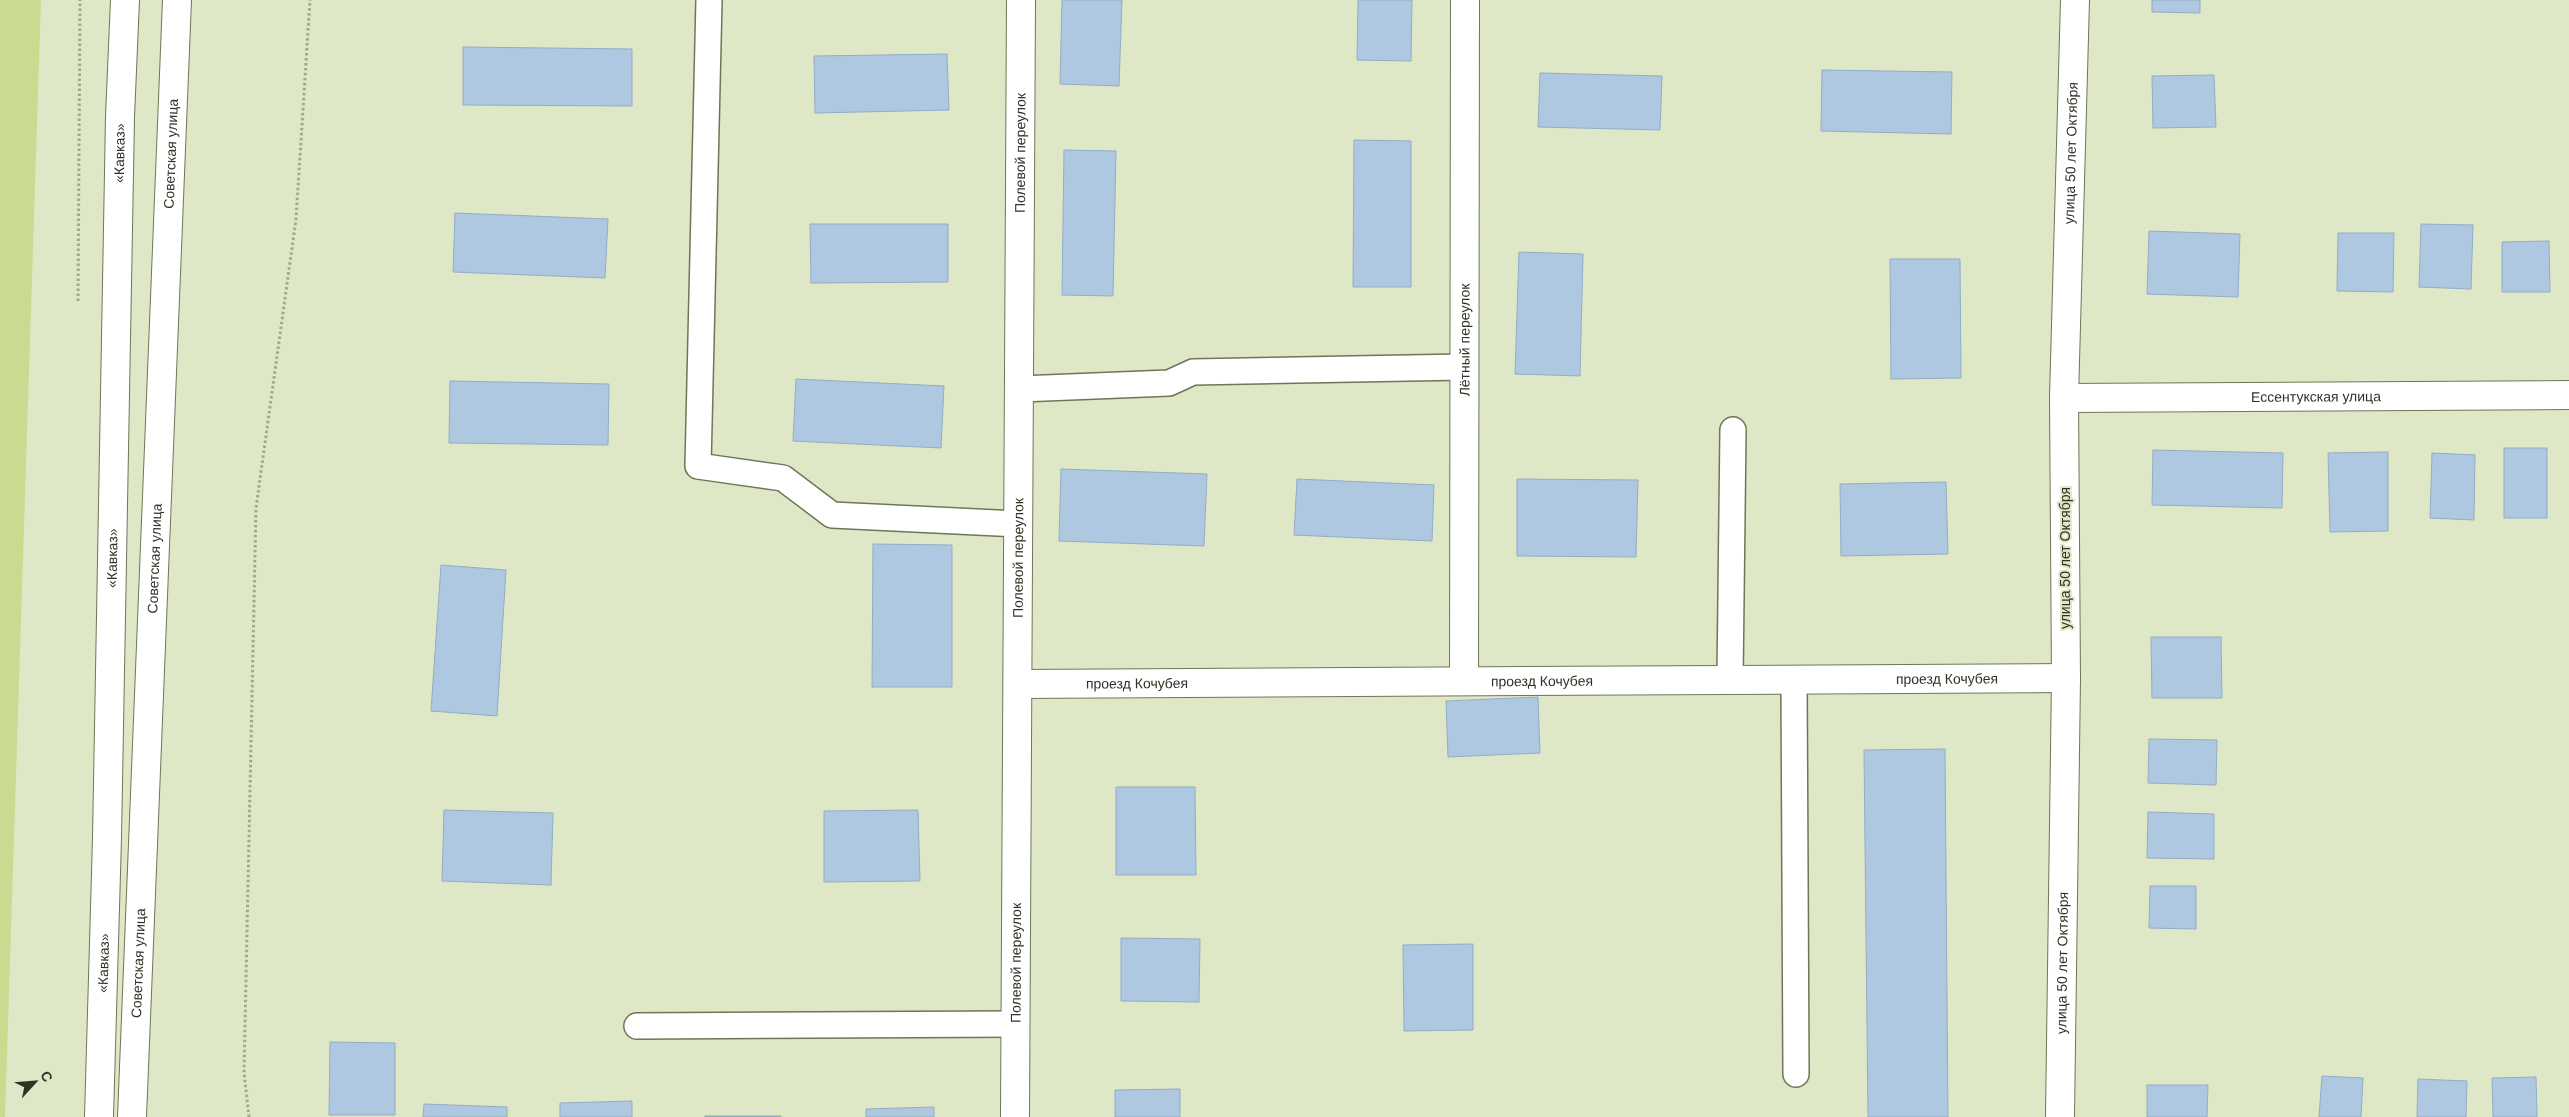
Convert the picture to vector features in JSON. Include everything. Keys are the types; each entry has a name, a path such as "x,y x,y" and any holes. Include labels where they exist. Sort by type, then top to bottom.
{"main road":[{"name":"«Кавказ»","path":"99,1117 107,828 120,117 125,0"},
{"name":"Советская улица","path":"132,1117 177,0"},
{"name":"Полевой переулок","path":"1015,1117 1020,524 1021,0"},
{"name":"Лётный переулок","path":"1464,680 1465,0"},
{"name":"улица 50 лет Октября","path":"2060,1117 2066,678 2064,398 2075,0"},
{"name":"Ессентукская улица","path":"2064,398 2569,396"},
{"name":"проезд Кочубея","path":"1018,684 2066,678"}],"lane":[{"path":"709,0 698,466 783,478 832,515 1020,524"},
{"path":"1020,389 1169,383 1193,372 1464,366"},
{"path":"1730,679 1733,430"},
{"path":"1794,679 1796,1074"},
{"path":"637,1026 1016,1024"}],"path":[{"path":"249,1117 244,1072 256,508 296,219 310,0"}],"green space":[{"path":"0,0 41,0 5,1117 0,1117"}],"building":[{"path":"1062,0 1122,0 1119,86 1060,84"},
{"path":"1358,0 1412,0 1411,61 1357,60"},
{"path":"2152,0 2200,0 2200,13 2152,12"},
{"path":"463,47 632,49 632,106 463,105"},
{"path":"947,54 949,110 815,113 814,56"},
{"path":"1822,70 1952,72 1951,134 1821,131"},
{"path":"1540,73 1662,76 1660,130 1538,127"},
{"path":"2214,75 2216,127 2153,128 2152,76"},
{"path":"1354,140 1411,141 1411,287 1353,287"},
{"path":"1064,150 1116,151 1113,296 1062,295"},
{"path":"455,213 608,219 605,278 453,272"},
{"path":"810,224 948,224 948,282 811,283"},
{"path":"2421,224 2473,225 2471,289 2419,287"},
{"path":"2149,231 2240,234 2238,297 2147,294"},
{"path":"2338,233 2394,233 2393,292 2337,291"},
{"path":"2549,241 2550,292 2502,292 2502,242"},
{"path":"1519,252 1583,254 1580,376 1515,374"},
{"path":"1890,259 1960,259 1961,378 1891,379"},
{"path":"796,379 944,386 941,448 793,441"},
{"path":"450,381 609,384 608,445 449,443"},
{"path":"2504,448 2547,448 2547,518 2504,518"},
{"path":"2153,450 2283,453 2282,508 2152,505"},
{"path":"2388,452 2388,531 2330,532 2328,453"},
{"path":"2432,453 2475,455 2474,520 2430,518"},
{"path":"1061,469 1207,474 1204,546 1059,541"},
{"path":"1297,479 1434,485 1432,541 1294,535"},
{"path":"1517,479 1638,480 1636,557 1517,556"},
{"path":"1946,482 1948,554 1841,556 1840,484"},
{"path":"873,544 952,545 952,687 872,687"},
{"path":"441,565 506,570 497,716 431,711"},
{"path":"2151,637 2221,637 2222,698 2152,698"},
{"path":"1538,697 1540,753 1448,757 1446,701"},
{"path":"2149,739 2217,740 2216,785 2148,783"},
{"path":"1945,749 1948,1117 1868,1117 1864,750"},
{"path":"1116,787 1195,787 1196,875 1116,875"},
{"path":"444,810 553,813 551,885 442,881"},
{"path":"918,810 920,881 824,882 824,811"},
{"path":"2148,812 2214,814 2214,859 2147,858"},
{"path":"2150,886 2196,886 2196,929 2149,928"},
{"path":"1121,938 1200,939 1199,1002 1121,1001"},
{"path":"1473,944 1473,1030 1404,1031 1403,945"},
{"path":"330,1042 395,1043 395,1115 329,1115"},
{"path":"2322,1076 2363,1078 2361,1117 2319,1117"},
{"path":"2536,1077 2537,1117 2493,1117 2492,1078"},
{"path":"2418,1079 2467,1081 2466,1117 2417,1117"},
{"path":"2147,1085 2208,1085 2207,1117 2147,1117"},
{"path":"1180,1089 1180,1117 1115,1117 1115,1090"},
{"path":"632,1101 632,1117 560,1117 560,1103"},
{"path":"424,1104 507,1107 507,1117 423,1117"},
{"path":"934,1107 934,1117 866,1117 866,1109"},
{"path":"781,1116 781,1117 705,1117"}]}
